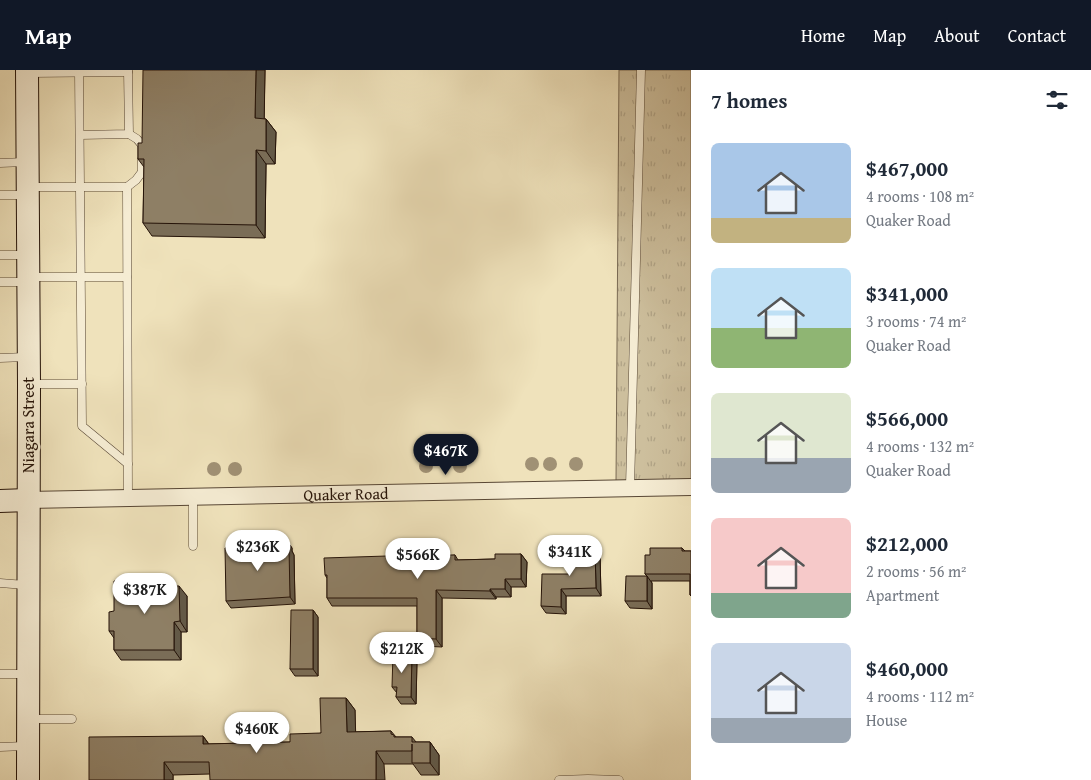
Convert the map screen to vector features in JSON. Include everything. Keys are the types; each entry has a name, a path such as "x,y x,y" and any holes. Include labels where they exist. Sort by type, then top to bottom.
{"main road":[{"name":"Niagara Street","path":"27,71 26,162 29,384 28,780"},
{"name":"Quaker Road","path":"0,501 28,500"}],"street":[{"name":"Quaker Road","path":"28,500 691,487"}],"lane":[{"path":"630,487 641,70"},
{"path":"27,71 128,71 129,134"},
{"path":"80,71 82,426 128,464"},
{"path":"0,195 81,187 127,187 142,172 142,145 129,134 80,135"},
{"path":"0,162 26,162"},
{"path":"127,187 128,498"},
{"path":"0,255 28,271 81,278 128,277"},
{"path":"0,282 28,271"},
{"path":"0,358 28,357"},
{"path":"29,384 82,384"},
{"path":"193,497 193,546"},
{"path":"0,583 28,585"},
{"path":"0,674 28,674"},
{"path":"28,719 72,719"},
{"path":"0,747 28,746"},
{"path":"560,780 619,780"}],"green space":[{"path":"619,70 691,70 691,479 616,482"}],"building":[{"path":"143,70 256,70 255,118 266,119 266,151 256,150 256,225 143,223 144,159 138,159 138,143 142,143"},
{"path":"265,541 287,541 287,548 289,548 290,597 226,601 225,548 265,547"},
{"path":"569,548 595,548 596,588 561,589 561,607 541,606 542,574 569,574"},
{"path":"650,548 682,548 682,551 691,551 691,595 690,574 645,574 645,555 650,555"},
{"path":"495,554 521,554 521,579 505,579 505,589 490,589 490,591 436,590 436,639 417,638 417,598 327,598 327,575 325,575 324,558 387,556 387,559 429,559 429,555 455,555 455,560 495,559"},
{"path":"626,576 647,576 647,601 625,601"},
{"path":"114,581 173,581 173,586 179,586 180,621 174,622 174,650 114,650 114,631 109,631 109,612 114,611"},
{"path":"291,610 313,610 313,669 290,669"},
{"path":"393,653 412,653 411,697 396,697 397,687 392,687"},
{"path":"320,698 346,698 347,732 391,731 394,737 412,737 412,742 430,742 430,763 412,763 412,751 376,751 376,780 210,780 209,762 164,762 164,780 89,780 89,737 203,736 203,744 290,742 290,734 321,733"}]}
